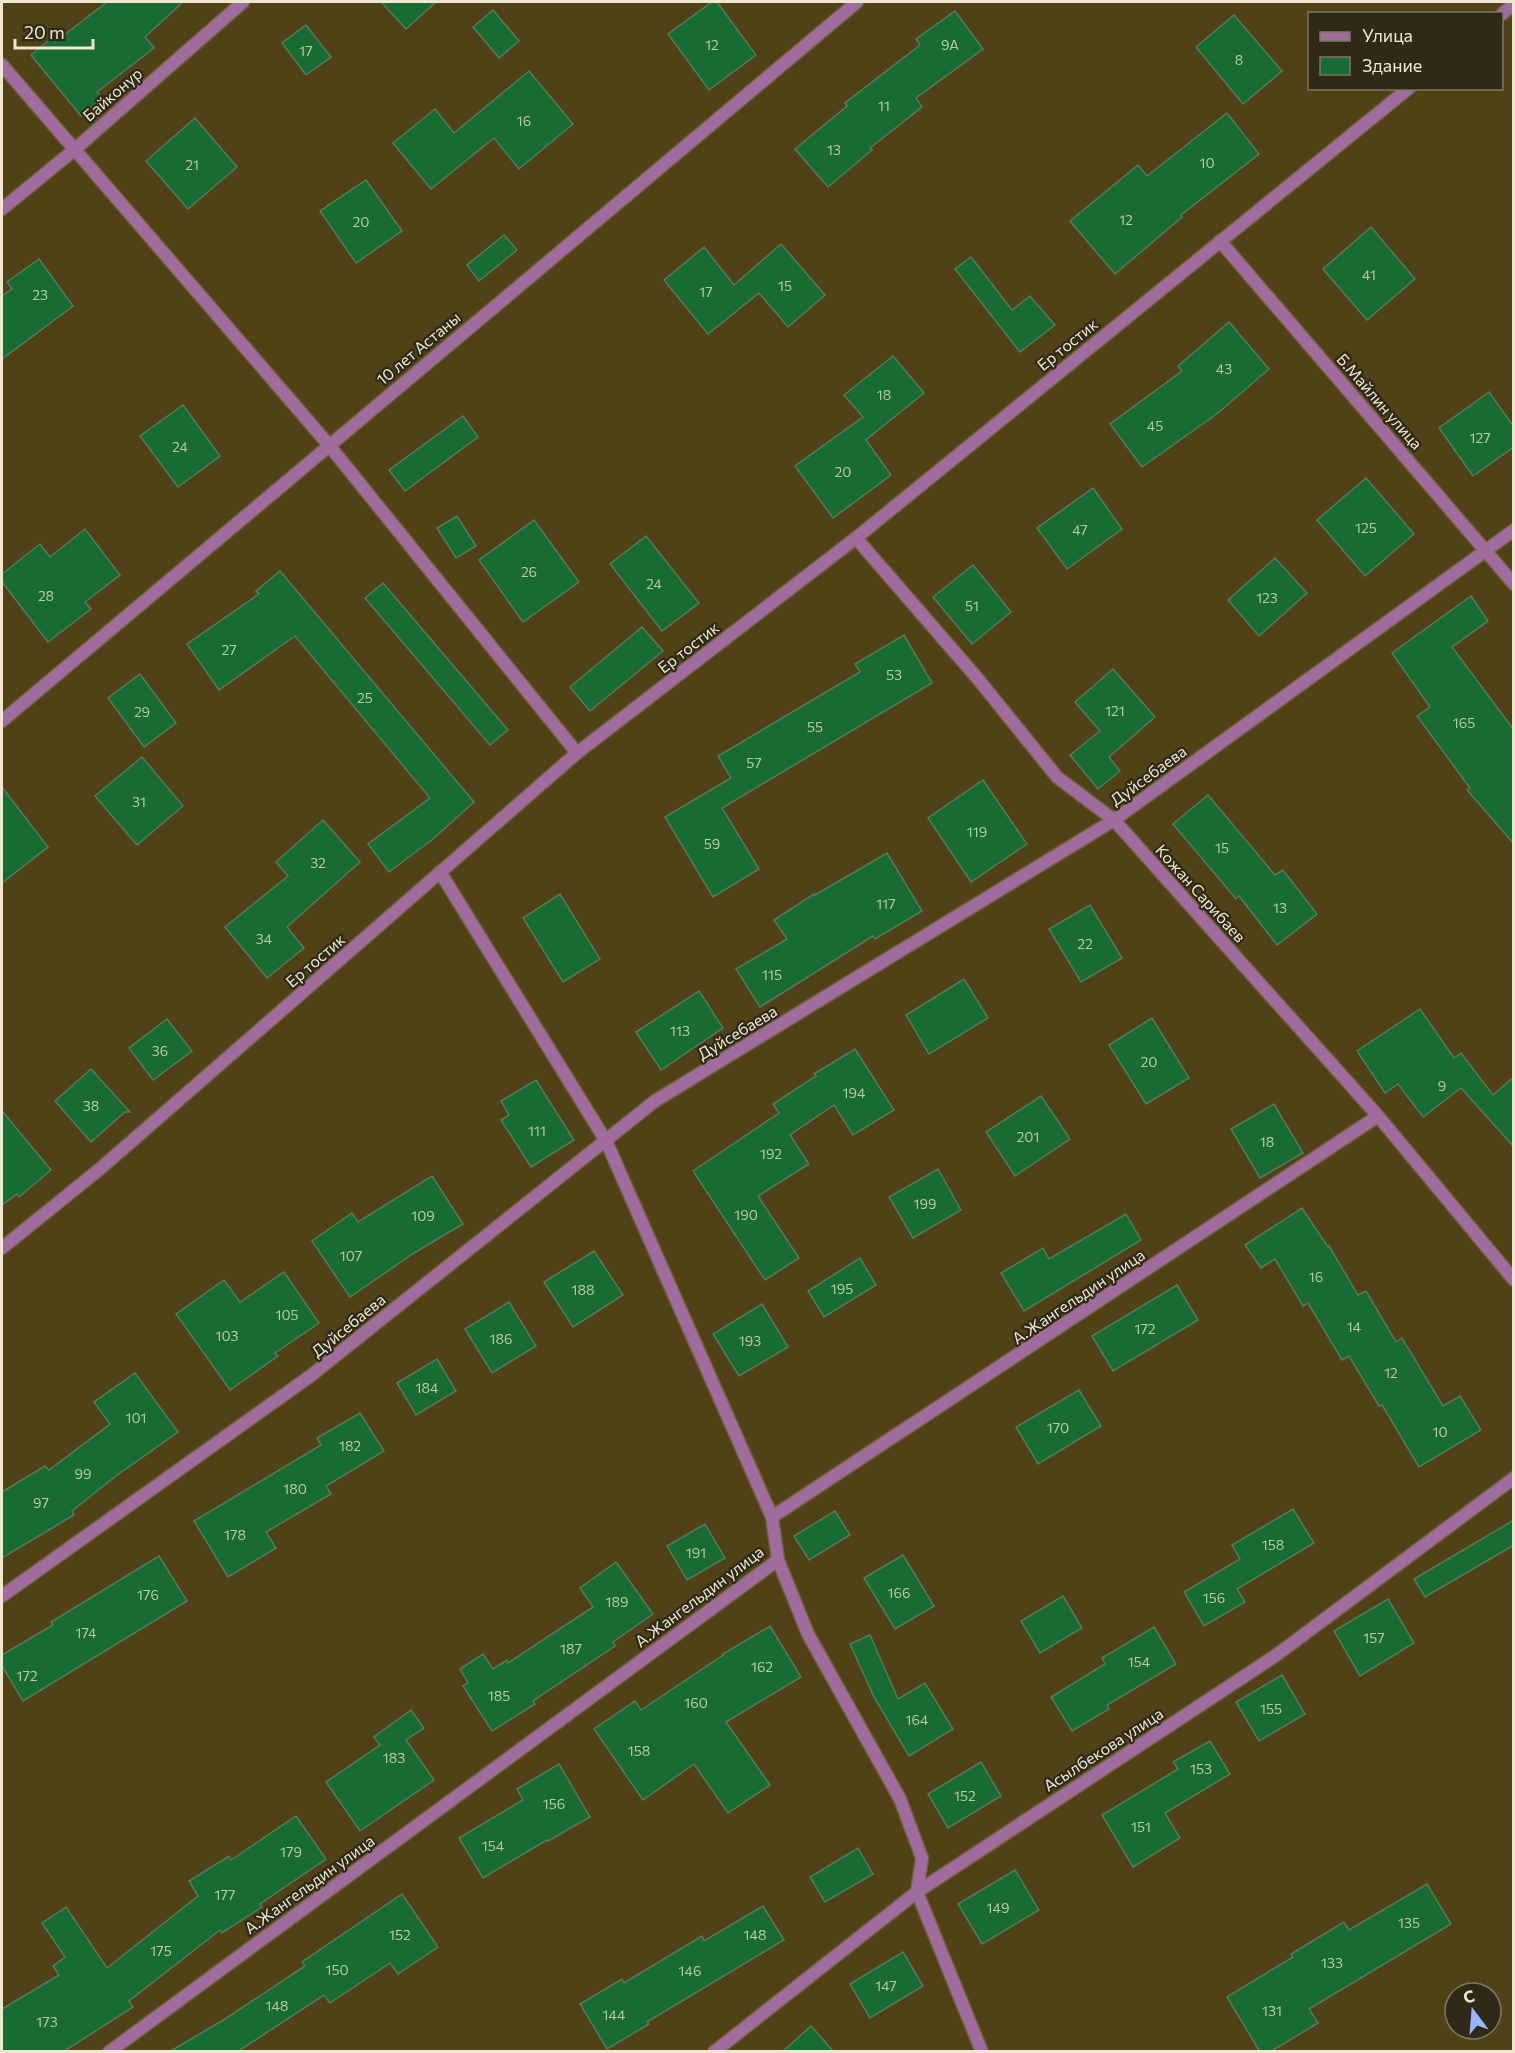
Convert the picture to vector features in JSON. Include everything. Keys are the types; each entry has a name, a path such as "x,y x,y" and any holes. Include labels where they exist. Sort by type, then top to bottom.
{"street":[{"name":"Байконур","path":"2,209 74,150 243,2"},
{"name":"10 лет Астаны","path":"2,721 328,444 857,2"},
{"path":"2,65 328,444 577,753"},
{"name":"Ер тостик","path":"2,1248 101,1168 577,753 856,538 1407,90"},
{"name":"Б.Майлин улица","path":"1220,241 1514,584"},
{"name":"Дуйсебаева","path":"2,1596 309,1377 654,1101 1114,820 1514,530"},
{"name":"Кожан Сарибаев","path":"856,538 978,679 1057,777 1114,820 1378,1116 1514,1280"},
{"path":"440,872 606,1141 772,1518"},
{"name":"А.Жангельдин улица","path":"110,2052 778,1560 772,1518 1378,1116"},
{"name":"Асылбекова улица","path":"714,2052 917,1892 1275,1656 1514,1478"},
{"path":"778,1560 808,1634 900,1799 922,1858 917,1892 982,2052"}],"building":[{"path":"107,2 183,2 145,37 154,48 97,92 103,98 81,116 31,55 52,38 55,42"},
{"path":"381,2 436,2 406,29"},
{"path":"712,2 717,2 756,55 709,90 668,34"},
{"path":"493,10 519,41 499,58 473,27"},
{"path":"955,11 983,49 916,98 922,107 870,148 872,150 828,187 795,149 847,106 845,103 920,45 916,39"},
{"path":"1234,15 1282,71 1243,104 1196,47"},
{"path":"306,25 331,57 306,75 282,43"},
{"path":"529,71 573,124 519,169 494,138 431,189 393,143 435,109 454,133"},
{"path":"1227,113 1259,154 1181,215 1182,217 1115,274 1070,221 1138,165 1147,176"},
{"path":"195,118 237,167 188,209 146,161"},
{"path":"366,180 402,231 356,263 320,211"},
{"path":"1371,227 1415,279 1367,320 1323,269"},
{"path":"504,235 517,250 479,281 467,265"},
{"path":"781,244 825,295 788,327 759,293 708,334 664,280 704,247 734,285"},
{"path":"971,257 1012,310 1030,296 1055,325 1020,352 955,269"},
{"path":"39,259 73,306 2,359 2,296 12,289 7,282"},
{"path":"1229,322 1269,369 1218,413 1142,467 1110,424 1182,371 1178,366"},
{"path":"893,356 924,393 866,440 891,475 833,518 795,466 863,417 844,395"},
{"path":"1489,392 1514,427 1514,447 1473,476 1439,428"},
{"path":"183,405 220,456 178,487 140,436"},
{"path":"463,416 478,437 405,491 389,470"},
{"path":"1366,478 1414,534 1365,576 1317,520"},
{"path":"1093,488 1122,529 1067,569 1037,528"},
{"path":"457,516 476,546 456,558 437,528"},
{"path":"534,520 579,582 523,622 479,560"},
{"path":"85,529 120,575 85,602 91,609 48,642 2,582 2,574 40,544 50,557"},
{"path":"646,536 699,603 662,631 610,564"},
{"path":"1275,558 1307,593 1259,636 1228,600"},
{"path":"973,565 1011,612 972,644 933,597"},
{"path":"280,571 474,802 433,839 389,872 368,844 430,798 295,636 219,690 187,644 259,594 256,591"},
{"path":"383,583 508,730 490,745 365,598"},
{"path":"1471,596 1488,621 1452,647 1514,730 1514,844 1467,790 1470,788 1417,716 1430,707 1392,653"},
{"path":"642,627 663,651 590,711 570,687"},
{"path":"904,635 932,683 722,808 759,869 713,897 665,817 731,778 718,756 860,672 855,664"},
{"path":"1113,669 1155,717 1109,757 1120,771 1098,789 1070,755 1100,731 1075,702"},
{"path":"140,674 176,723 144,747 108,698"},
{"path":"142,757 183,806 137,845 95,796"},
{"path":"983,780 1027,844 971,882 928,818"},
{"path":"2,787 48,847 2,883"},
{"path":"1208,795 1275,875 1283,870 1317,914 1277,945 1239,896 1236,899 1173,824"},
{"path":"323,820 360,862 287,927 304,948 267,978 225,927 288,876 276,862"},
{"path":"887,853 922,911 875,939 873,936 760,1007 736,969 787,939 774,920 814,894"},
{"path":"560,894 600,959 563,982 523,918"},
{"path":"1090,905 1122,958 1081,982 1049,929"},
{"path":"964,979 988,1018 929,1054 906,1015"},
{"path":"699,991 723,1028 661,1070 636,1032"},
{"path":"1420,1009 1454,1058 1461,1053 1493,1095 1514,1077 1514,1147 1461,1088 1423,1117 1398,1084 1385,1093 1357,1051"},
{"path":"1152,1018 1189,1078 1146,1104 1109,1045"},
{"path":"167,1019 192,1051 153,1080 129,1048"},
{"path":"855,1049 894,1110 853,1135 834,1105 790,1135 809,1164 758,1196 799,1258 765,1280 693,1171 779,1113 773,1104 816,1076 814,1074"},
{"path":"91,1069 130,1112 125,1112 91,1142 55,1101"},
{"path":"536,1080 574,1140 531,1167 501,1120 509,1115 501,1101"},
{"path":"1041,1096 1070,1139 1015,1176 986,1132"},
{"path":"1274,1104 1303,1153 1260,1178 1231,1129"},
{"path":"2,1111 51,1170 19,1197 17,1194 2,1205"},
{"path":"938,1169 961,1210 913,1238 889,1197"},
{"path":"432,1176 463,1224 414,1253 350,1297 312,1241 352,1213 358,1222"},
{"path":"1302,1208 1329,1246 1358,1295 1366,1291 1396,1342 1402,1338 1443,1406 1460,1396 1481,1430 1419,1467 1349,1356 1342,1360 1308,1303 1303,1306 1275,1259 1261,1268 1245,1245"},
{"path":"1126,1214 1141,1240 1024,1311 1001,1273 1043,1248 1049,1259"},
{"path":"594,1251 623,1295 573,1327 544,1282"},
{"path":"860,1258 876,1285 824,1317 808,1291"},
{"path":"284,1272 319,1323 275,1353 278,1356 230,1390 176,1314 224,1280 240,1302"},
{"path":"1177,1285 1198,1320 1113,1371 1092,1336"},
{"path":"509,1302 536,1346 492,1373 465,1329"},
{"path":"762,1304 788,1347 739,1376 713,1334"},
{"path":"437,1359 456,1391 416,1415 397,1383"},
{"path":"135,1373 178,1432 72,1511 74,1515 2,1558 2,1492 45,1466 49,1470 110,1424 94,1402"},
{"path":"1079,1390 1101,1426 1038,1464 1016,1427"},
{"path":"360,1413 384,1451 326,1486 331,1494 266,1532 276,1548 228,1577 194,1521 321,1445 317,1438"},
{"path":"1293,1509 1314,1543 1237,1589 1245,1602 1204,1626 1184,1592 1240,1559 1232,1545"},
{"path":"835,1511 850,1535 809,1560 794,1536"},
{"path":"1514,1520 1514,1545 1425,1597 1414,1579"},
{"path":"705,1524 725,1558 687,1580 667,1546"},
{"path":"903,1555 934,1606 895,1629 864,1578"},
{"path":"159,1556 187,1601 23,1701 2,1666 2,1655 53,1625 51,1622"},
{"path":"616,1562 653,1614 613,1642 615,1646 533,1701 535,1704 492,1731 463,1686 468,1683 460,1669 483,1654 493,1669 507,1660 508,1663 593,1607 580,1588"},
{"path":"1063,1596 1082,1628 1040,1653 1021,1621"},
{"path":"1388,1599 1414,1643 1360,1676 1334,1631"},
{"path":"770,1626 801,1677 726,1722 770,1785 728,1813 694,1764 643,1800 594,1729 635,1701 641,1710 723,1654"},
{"path":"1154,1627 1176,1664 1107,1705 1109,1709 1072,1731 1051,1697 1105,1664 1102,1658"},
{"path":"870,1635 898,1699 925,1683 953,1729 909,1756 874,1697 850,1644"},
{"path":"1282,1675 1305,1714 1259,1741 1236,1702"},
{"path":"411,1710 424,1728 406,1740 434,1780 360,1831 326,1782 380,1745 374,1737"},
{"path":"1210,1741 1230,1774 1165,1813 1180,1838 1133,1867 1102,1815 1178,1769 1173,1762"},
{"path":"981,1762 1001,1796 948,1828 928,1794"},
{"path":"559,1764 590,1817 483,1878 459,1838 523,1800 517,1789"},
{"path":"296,1816 326,1859 260,1904 262,1907 222,1933 220,1930 129,2001 133,2007 63,2052 2,2052 2,2009 59,1975 53,1966 65,1957 42,1923 66,1907 107,1968 198,1896 189,1881 229,1856 231,1860"},
{"path":"858,1848 873,1874 825,1902 810,1877"},
{"path":"1015,1870 1039,1910 982,1944 958,1904"},
{"path":"1427,1884 1451,1924 1309,2009 1318,2023 1270,2052 1260,2052 1227,1997 1293,1957 1291,1954 1344,1922 1349,1930"},
{"path":"402,1894 438,1947 398,1974 390,1963 330,2003 324,1995 237,2052 169,2052 225,2019 305,1966 302,1962"},
{"path":"763,1906 784,1940 647,2022 649,2024 607,2049 580,2004 622,1979 624,1983 702,1936 704,1941"},
{"path":"903,1952 923,1986 870,2018 850,1984"},
{"path":"811,2026 834,2052 782,2052"}]}
